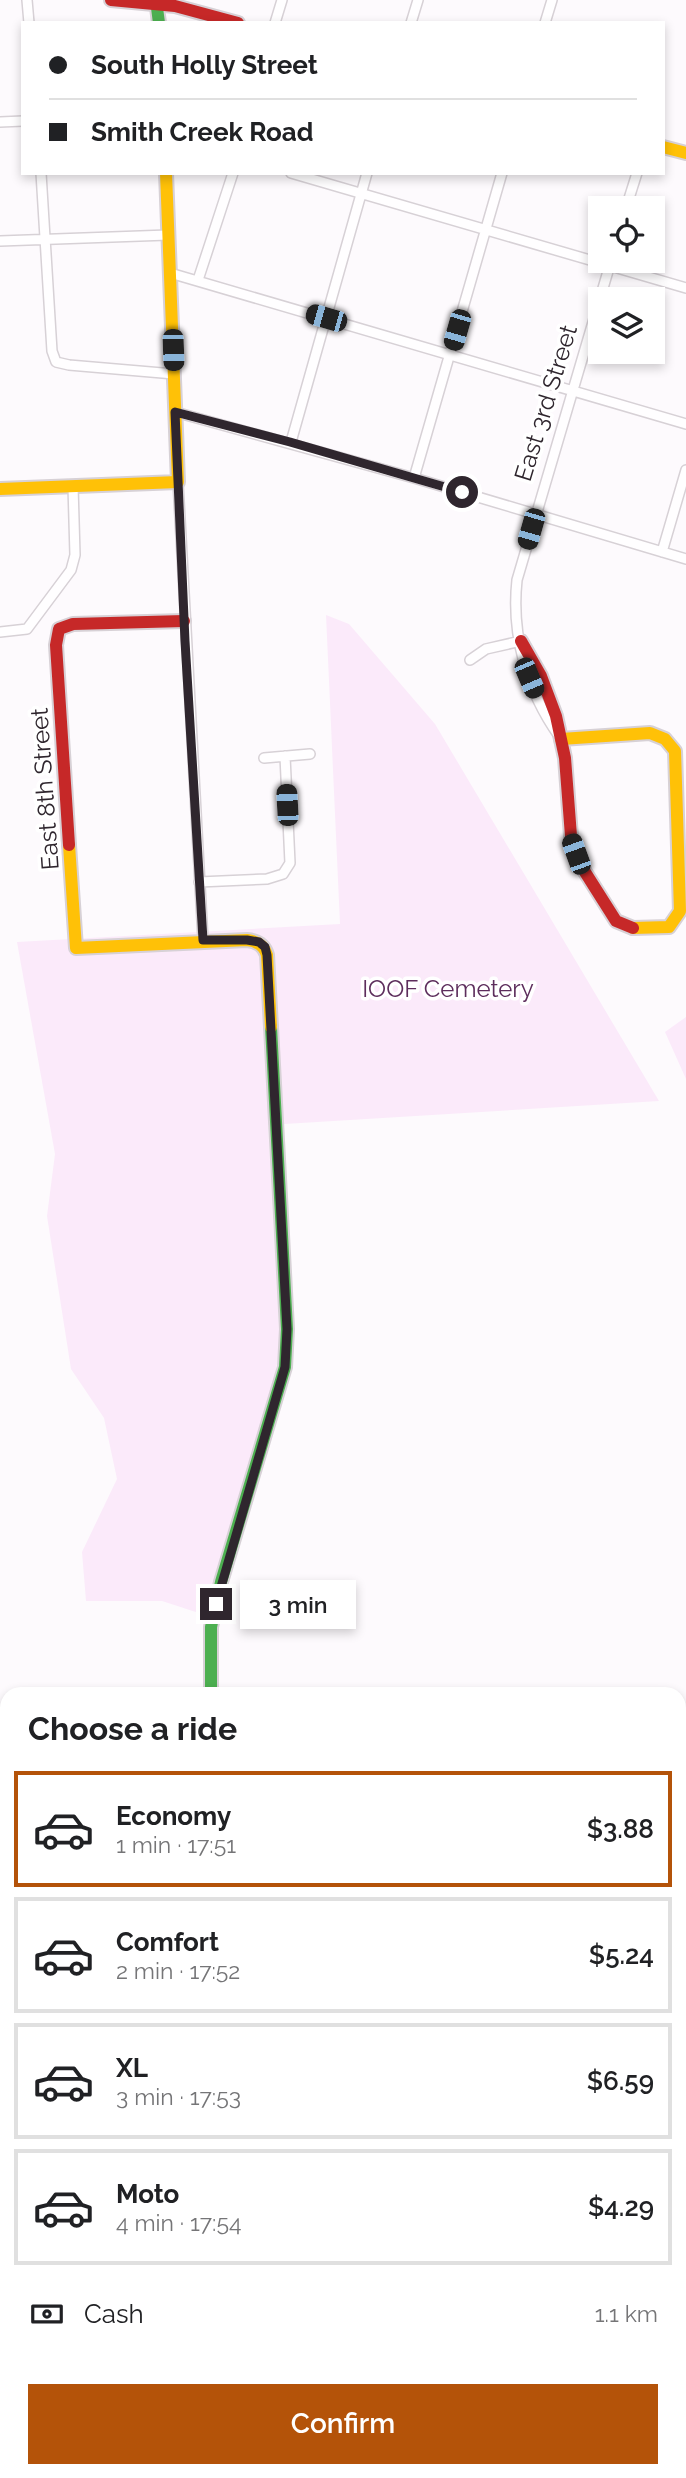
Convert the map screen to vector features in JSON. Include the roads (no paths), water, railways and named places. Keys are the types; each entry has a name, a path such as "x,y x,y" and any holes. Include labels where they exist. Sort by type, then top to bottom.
{"street":[{"path":"27,0 29,21"},
{"path":"111,0 157,2 231,21"},
{"path":"276,21 282,0"},
{"path":"412,21 418,0"},
{"path":"546,21 552,0"},
{"path":"157,2 159,21"},
{"path":"0,122 21,121"},
{"path":"665,148 686,153"},
{"path":"41,175 52,351 56,362 174,374"},
{"path":"166,175 177,482 203,940 254,940 265,947 267,955 287,1329 285,1367 221,1581 211,1627 211,1687"},
{"path":"198,280 232,175"},
{"path":"299,175 588,258"},
{"path":"290,442 366,175"},
{"path":"414,478 501,175"},
{"path":"630,196 636,175"},
{"path":"0,241 168,234"},
{"path":"170,273 686,424"},
{"name":"East 3rd Street","path":"561,739 650,733 662,735 670,742 675,751 681,902 680,911 669,927 623,927 616,921 576,854 572,841 570,799 557,716 532,655 521,641 516,620 517,580 607,273"},
{"path":"638,273 686,288"},
{"path":"175,412 290,442 686,559"},
{"path":"662,552 686,470"},
{"path":"0,489 177,482"},
{"path":"0,632 27,629 71,570 75,555 74,486"},
{"name":"East 8th Street","path":"184,621 73,624 59,629 56,645 76,948 203,940"},
{"path":"470,660 486,649 521,641"},
{"path":"264,758 310,754"},
{"path":"199,882 267,879 283,874 290,863 285,757"}],"park label":[{"name":"IOOF Cemetery","path":"448,989"}]}
